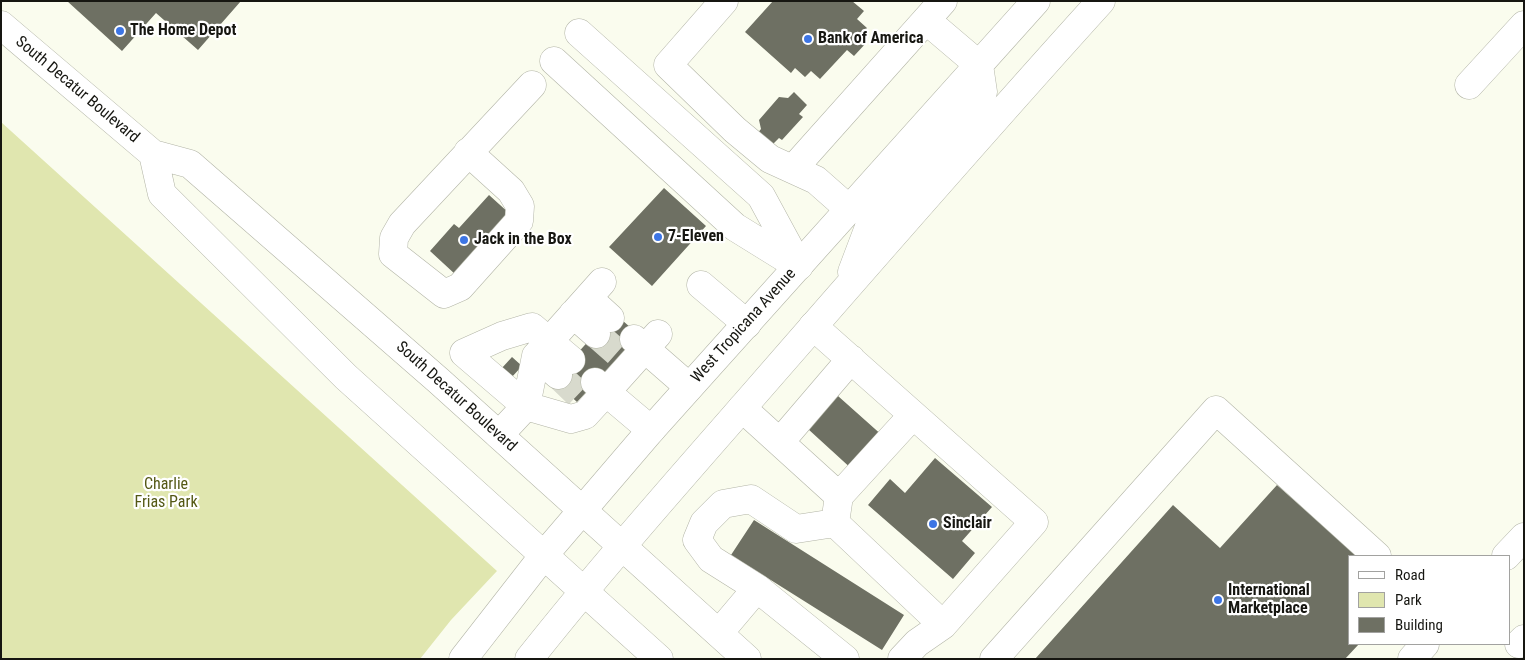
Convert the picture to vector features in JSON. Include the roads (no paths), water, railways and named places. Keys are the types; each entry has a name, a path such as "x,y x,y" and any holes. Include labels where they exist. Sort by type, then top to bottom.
{"main road":[{"path":"724,1 668,66 735,130 770,159 816,180 850,210"},
{"name":"West Tropicana Avenue","path":"463,659 582,509 689,387 1036,1"},
{"path":"530,659 622,545 1101,1"},
{"path":"792,169 930,9 979,65 983,92 977,103 869,227 845,290"},
{"name":"South Decatur Boulevard","path":"1,25 153,154 190,164 499,435 747,659"},
{"path":"1469,86 1524,25"},
{"path":"579,33 761,196 799,266"},
{"path":"554,61 735,227 799,266"},
{"path":"468,152 511,191 520,206 520,221 460,287 444,294 393,254 394,238 402,224 468,152 532,85"},
{"name":"South Decatur Boulevard","path":"153,154 162,194 346,376 659,659"},
{"path":"701,285 747,324"},
{"path":"499,435 526,406 542,348 587,298 603,326"},
{"path":"814,326 1034,522 943,625 917,642 902,659"},
{"path":"564,368 542,348 532,327 502,336 464,353 526,406 571,419 585,415 594,394 637,348 689,387"},
{"path":"780,442 851,359"},
{"path":"594,394 651,430"},
{"path":"742,408 839,496"},
{"path":"994,659 1216,410 1376,555"},
{"path":"835,523 839,496 913,415"},
{"path":"835,523 796,529 751,499 723,504 704,522 697,540 711,559 757,588 845,659"},
{"path":"835,523 943,625"},
{"path":"1507,555 1524,537"},
{"path":"719,633 757,588"},
{"path":"1412,659 1424,645"}],"tunnel":[{"path":"596,334 620,355"},
{"path":"558,375 581,397"}],"place":[{"name":"The Home Depot","path":"120,31"},
{"name":"Bank of America","path":"808,39"},
{"name":"7-Eleven","path":"658,237"},
{"name":"Jack in the Box","path":"464,240"},
{"name":"Sinclair","path":"933,524"},
{"name":"International Marketplace","path":"1218,600"}],"park label":[{"name":"Charlie Frias Park","path":"166,494"}]}
